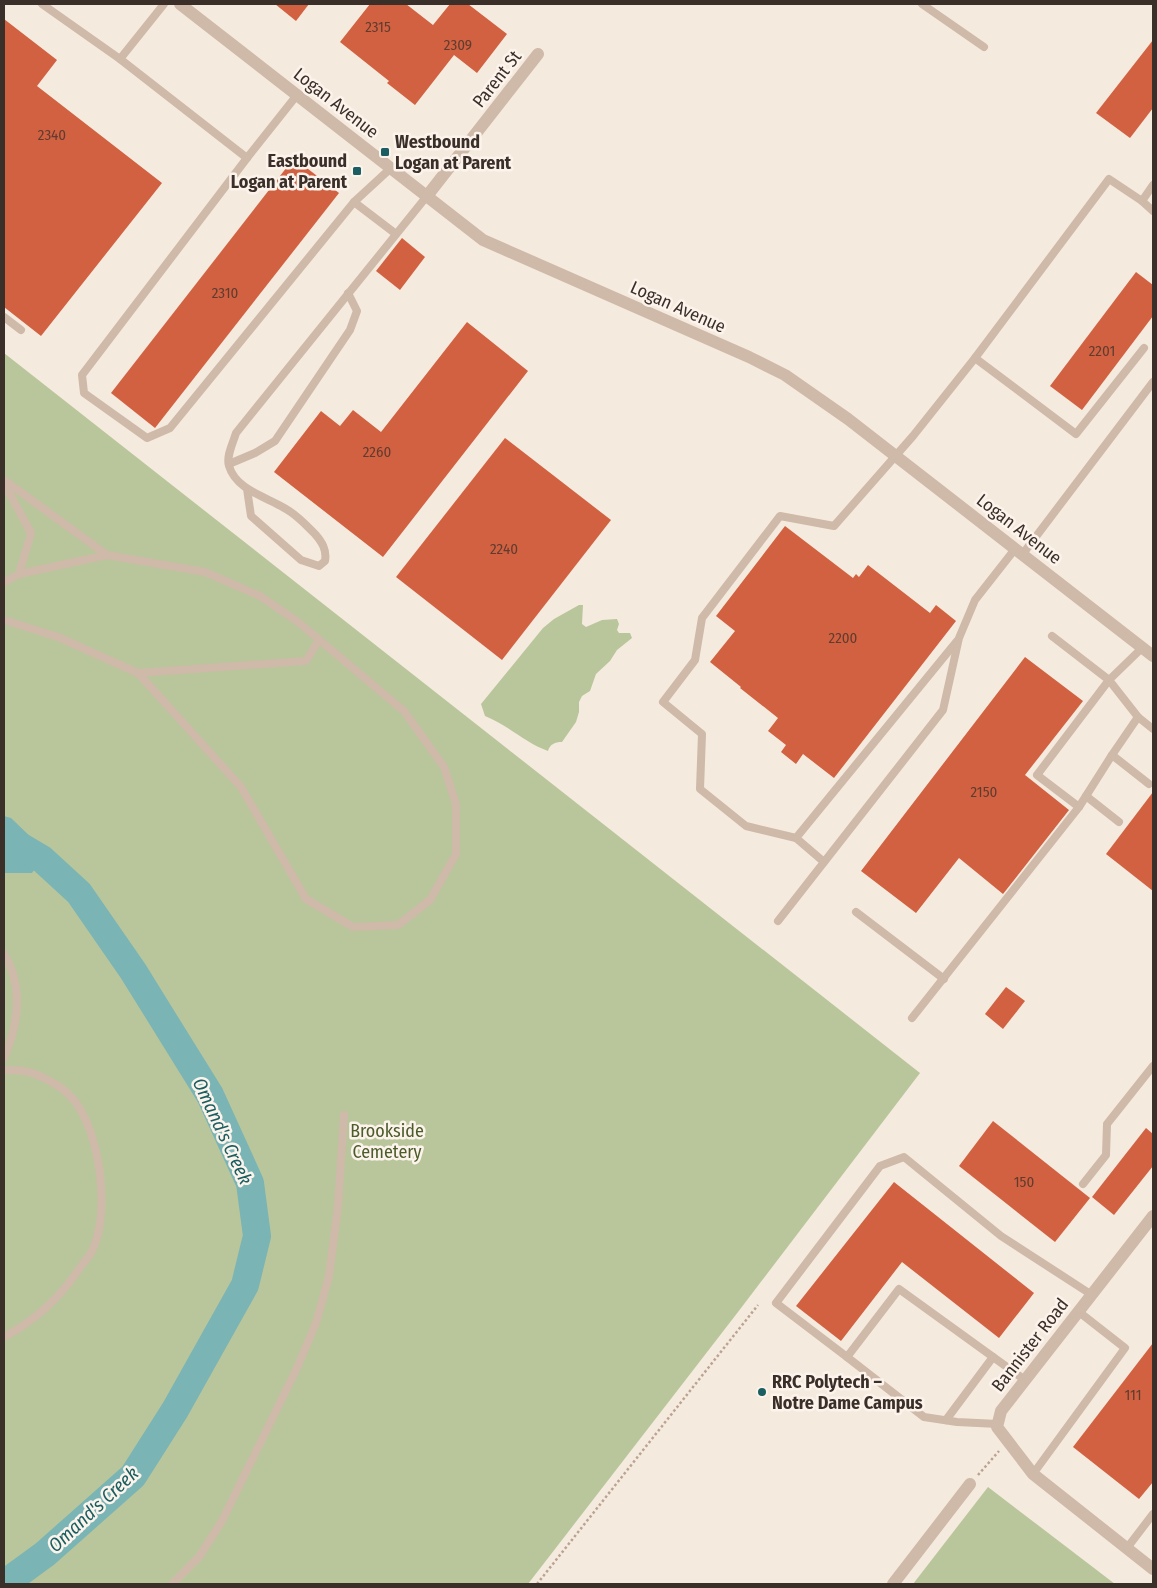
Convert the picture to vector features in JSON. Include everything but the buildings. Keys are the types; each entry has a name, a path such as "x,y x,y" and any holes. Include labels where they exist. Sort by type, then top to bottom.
{"street":[{"name":"Logan Avenue","path":"180,4 483,240 740,353 785,375 848,419 1153,656"},
{"name":"Parent St","path":"427,196 538,54"},
{"name":"Bannister Road","path":"998,1424 1001,1411 1153,1216"},
{"path":"998,1424 997,1427 1034,1474 1153,1569"},
{"path":"893,1584 970,1484"}],"lane":[{"path":"42,4 120,59 247,158"},
{"path":"120,59 164,4"},
{"path":"922,4 984,47"},
{"path":"297,95 82,375 84,393 146,438 170,428 354,202 391,168"},
{"path":"824,862 796,838 746,826 700,788 702,734 664,702 695,660 702,618 780,516 834,526 912,436 975,358 1109,180 1142,201 1153,211"},
{"path":"1142,201 1153,185"},
{"path":"247,489 252,516 301,560 319,566 325,561 326,552 319,538 287,509 247,489 233,474 228,464 229,454 236,433 427,196"},
{"path":"354,202 396,234"},
{"path":"228,464 255,453 275,441 350,330 357,311 348,294"},
{"path":"4,317 21,330"},
{"path":"975,358 1076,434 1144,348"},
{"path":"778,921 943,710 959,638 975,600 1019,552 1153,382"},
{"path":"4,482 107,555"},
{"path":"4,482 31,533 19,574"},
{"path":"4,582 19,574 107,555 205,572 260,596 298,622 404,711 444,767 456,804 456,854 430,900 398,925 353,926 306,900 241,787 138,673 58,637 4,620"},
{"path":"1052,636 1109,680 1138,717 1153,729"},
{"path":"796,838 959,638"},
{"path":"138,673 306,661 319,640"},
{"path":"1079,807 1038,775 1109,680 1142,648"},
{"path":"912,1018 1079,807 1138,717"},
{"path":"1112,755 1149,784"},
{"path":"1086,796 1119,822"},
{"path":"856,912 944,979"},
{"path":"4,954 15,980 17,998 17,1015 12,1038 4,1058"},
{"path":"1083,1184 1106,1155 1107,1124 1153,1066"},
{"path":"4,1070 24,1071 49,1080 72,1098 86,1120 95,1146 100,1171 102,1207 92,1250 62,1294 22,1327 4,1337"},
{"path":"172,1584 199,1557 222,1520 268,1429 316,1324 329,1276 338,1206 344,1115"},
{"path":"998,1424 924,1417 776,1303 880,1166 904,1158 1001,1236 1092,1295"},
{"path":"847,1357 899,1289 1025,1380"},
{"path":"1034,1474 1124,1348 1078,1312"},
{"path":"946,1420 993,1357"},
{"path":"1127,1548 1153,1514"}],"path":[{"path":"538,1584 758,1305"},
{"path":"970,1484 1008,1441"}],"green space":[{"name":"Brookside Cemetery","path":"4,353 920,1073 528,1584 4,1584"},
{"path":"579,605 583,605 582,624 586,627 602,620 617,619 619,624 617,630 619,633 630,633 632,638 617,650 610,661 596,674 590,691 582,696 579,702 576,722 562,742 553,744 548,751 485,716 481,704 543,628 554,619"},
{"path":"988,1487 1115,1584 913,1584"}],"water":[{"path":"4,816 11,818 41,847 42,859 32,873 4,873"}],"waterway":[{"name":"Omand's Creek","path":"4,844 20,846 42,859 79,893 133,971 210,1095 250,1183 257,1236 245,1285 175,1410 133,1476 45,1554 4,1584"}],"place":[{"name":"Westbound Logan at Parent","path":"385,152"},
{"name":"Eastbound Logan at Parent","path":"357,171"},
{"name":"RRC Polytech – Notre Dame Campus","path":"762,1392"}]}
